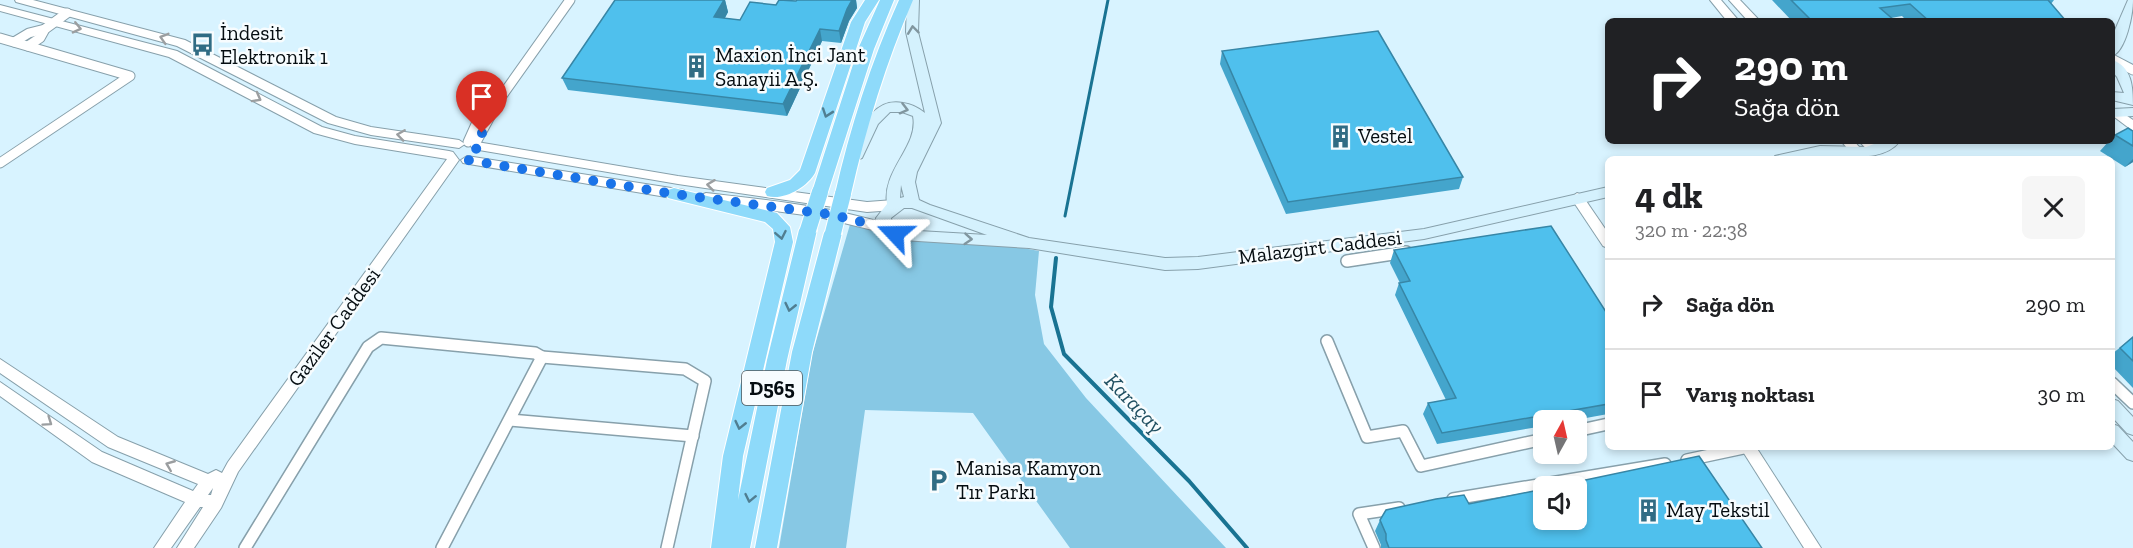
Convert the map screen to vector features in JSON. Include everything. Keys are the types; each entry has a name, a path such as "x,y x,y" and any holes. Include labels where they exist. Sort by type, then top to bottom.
{"highway":[{"path":"773,192 796,184 807,173 858,22 872,0"},
{"name":"D565","path":"739,548 777,360 808,230 866,49 887,0"},
{"name":"D565","path":"766,548 802,352 857,135 893,29 906,0"},
{"path":"674,194 771,217 781,227 784,242 733,456 722,548"}],"main road":[{"path":"909,235 926,224 928,219 909,195 906,183 910,170 932,134 934,123 912,32 913,0"},
{"path":"2115,45 2133,2"},
{"path":"2115,62 2130,74 2133,104"},
{"path":"2115,97 2133,104"},
{"path":"2115,111 2133,104"},
{"path":"845,186 872,120 879,111 889,106 900,106 919,114 922,121 920,131 897,172 892,189 894,205"},
{"path":"1826,151 1839,144"},
{"path":"1797,156 1826,151 1869,153 1887,144"},
{"name":"Malazgirt Caddesi","path":"1029,243 1165,264 1198,263 1424,234 1605,193"},
{"path":"894,205 920,206 1029,243 895,234 885,228 883,223 885,213 894,205"},
{"path":"2115,409 2133,428"},
{"path":"2115,433 2133,454"}],"street":[{"path":"20,0 181,43 332,120 371,131 470,144 678,180 867,207 894,205"},
{"path":"458,159 451,149 470,144 570,0"},
{"path":"1715,0 1730,18"},
{"path":"1734,0 1751,18"},
{"path":"0,8 49,25 173,54 318,130 355,140 674,194 793,208 854,218 885,228"},
{"path":"14,42 49,25 66,13"},
{"path":"28,46 40,38 49,25"},
{"path":"0,38 130,76 0,163"},
{"path":"2115,112 2133,127"},
{"path":"458,159 477,152 470,144"},
{"path":"1851,144 1869,153"},
{"name":"Gaziler Caddesi","path":"185,548 215,503 233,467 458,159"},
{"path":"1577,198 1605,239"},
{"path":"1347,261 1418,250"},
{"path":"245,548 368,347 381,338 535,353 542,357 685,369 705,381 667,548"},
{"path":"1326,341 1367,437 1403,431 1421,466 1533,441"},
{"path":"442,548 542,357"},
{"path":"0,365 113,442 209,481 226,483"},
{"path":"2115,386 2133,403"},
{"path":"0,388 97,457 196,500 215,503"},
{"path":"510,420 693,436"},
{"path":"1587,429 1605,425"},
{"path":"1440,501 1697,464 1739,450"},
{"path":"1750,450 1813,548"},
{"name":"Gaziler Caddesi","path":"162,548 209,481 233,467"},
{"path":"1374,548 1359,514 1417,505"}],"shaded area":[{"path":"851,221 888,237 913,241 978,240 1039,251 1035,295 1044,344 1086,398 1226,548 1070,548 973,413 865,410 846,548 779,548 812,355"}],"building":[{"name":"Maxion İnci Jant Sanayii A.Ş.","path":"615,0 724,0 714,17 740,20 750,2 776,5 779,0 852,0 839,31 820,29 783,104 562,78"},
{"path":"1791,0 2048,0 2063,18 1926,18 1910,4 1880,8 1892,18 1809,18"},
{"name":"Vestel","path":"1378,31 1463,177 1288,202 1222,51"},
{"path":"2128,128 2133,131 2133,146 2115,135"},
{"path":"1551,226 1605,310 1605,405 1574,410 1533,410 1533,417 1442,433 1428,403 1456,398 1399,283 1410,281 1394,250"},
{"path":"2133,337 2133,361 2120,348"},
{"name":"May Tekstil","path":"1699,456 1762,548 1389,548 1380,520 1386,510 1436,499 1464,495 1469,504 1533,491 1533,530 1587,530 1587,480"}],"waterway":[{"name":"Karaçay","path":"1065,216 1108,0"},
{"name":"Karaçay","path":"1056,258 1051,307 1064,354 1189,481 1247,548"}],"place":[{"name":"İndesit Elektronik 1","path":"202,45"},
{"name":"Maxion İnci Jant Sanayii A.Ş.","path":"697,67"},
{"name":"Vestel","path":"1340,136"},
{"name":"Manisa Kamyon Tır Parkı","path":"938,480"},
{"name":"May Tekstil","path":"1648,510"}],"route":[{"path":"482,133 475,144 477,152 467,160 674,194 793,208 854,218 885,228 895,234"}]}
